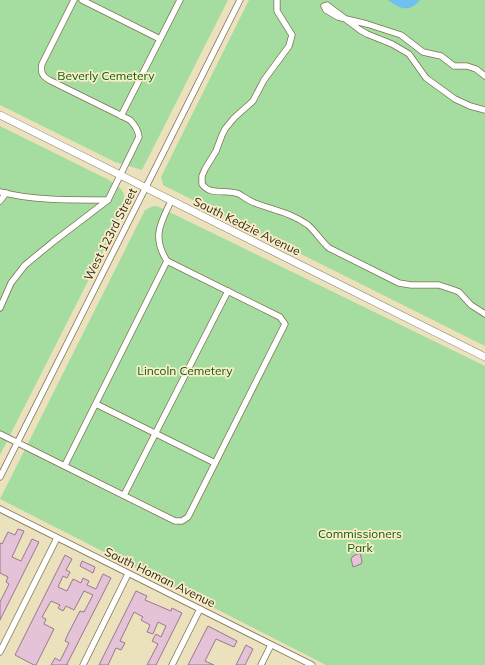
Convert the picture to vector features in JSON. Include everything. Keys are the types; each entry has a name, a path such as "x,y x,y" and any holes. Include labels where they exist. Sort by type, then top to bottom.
{"main road":[{"name":"South Kedzie Avenue","path":"0,115 485,357"}],"street":[{"path":"0,308 11,283 25,265 108,200 139,137 138,130 130,120 51,81 42,74 42,64 74,0"},
{"path":"82,0 160,39"},
{"path":"121,116 180,0"},
{"name":"West 123rd Street","path":"0,477 240,0"},
{"path":"277,0 277,11 292,35 289,46 264,80 253,101 234,118 225,129 216,151 202,176 202,184 209,190 235,193 255,204 286,213 308,225 329,248 371,268 393,281 411,285 439,285 454,290 462,295 471,305 485,314"},
{"path":"485,76 476,69 467,66 454,66 441,56 423,52 401,36 367,24 345,19 367,34 409,54 426,78 455,99 470,106 485,110"},
{"path":"0,192 67,200 108,200"},
{"path":"0,200 6,193"},
{"path":"0,434 176,521 182,522 188,517 285,324 280,317 167,261 162,253 158,230 171,201"},
{"path":"65,465 167,261"},
{"path":"124,495 228,291"},
{"path":"96,404 215,463"},
{"name":"South Homan Avenue","path":"0,509 312,665"},
{"path":"0,652 57,538"},
{"path":"83,665 128,574"},
{"path":"172,665 200,609"},
{"path":"261,665 271,645"}],"green space":[{"name":"Beverly Cemetery","path":"0,0 228,0 142,170 115,162 0,105"},
{"path":"249,0 485,0 485,346 163,185 161,177"},
{"path":"0,126 107,179 121,189 124,199 123,212 0,455"},
{"path":"153,206 157,206 485,366 485,665 326,665 0,499 145,210"}],"water":[{"path":"388,0 420,0 412,7 404,8 397,6"}],"building":[{"path":"18,529 24,531 12,557 21,561 32,539 39,542 0,620 0,602 9,584 6,582 8,577 0,573 0,543 2,544 8,532 15,535"},
{"path":"360,553 362,561 361,564 353,567 351,559 353,556"},
{"path":"65,555 72,559 66,570 70,572 67,578 63,576 58,587 67,591 73,579 81,583 83,578 89,581 87,585 96,589 103,574 111,578 67,664 68,665 51,665 55,658 60,661 69,643 65,641 68,634 80,611 84,612 93,595 84,591 74,610 66,606 63,611 58,608 60,605 51,601 42,617 46,619 44,624 54,629 36,665 34,665 15,655"},
{"path":"82,561 95,567 93,573 80,566"},
{"path":"136,591 147,596 145,600 171,611 172,608 182,613 156,665 147,665 158,644 152,641 156,634 161,637 166,626 158,622 153,634 147,632 150,625 141,620 143,617 134,612 120,641 125,643 121,650 116,648 108,665 99,665"},
{"path":"208,626 237,641 234,647 216,639 205,661 214,665 188,665"},
{"path":"246,645 253,649 245,665 236,665"}],"park label":[{"name":"Lincoln Cemetery","path":"185,370"},
{"name":"Commissioners Park","path":"360,540"}]}
